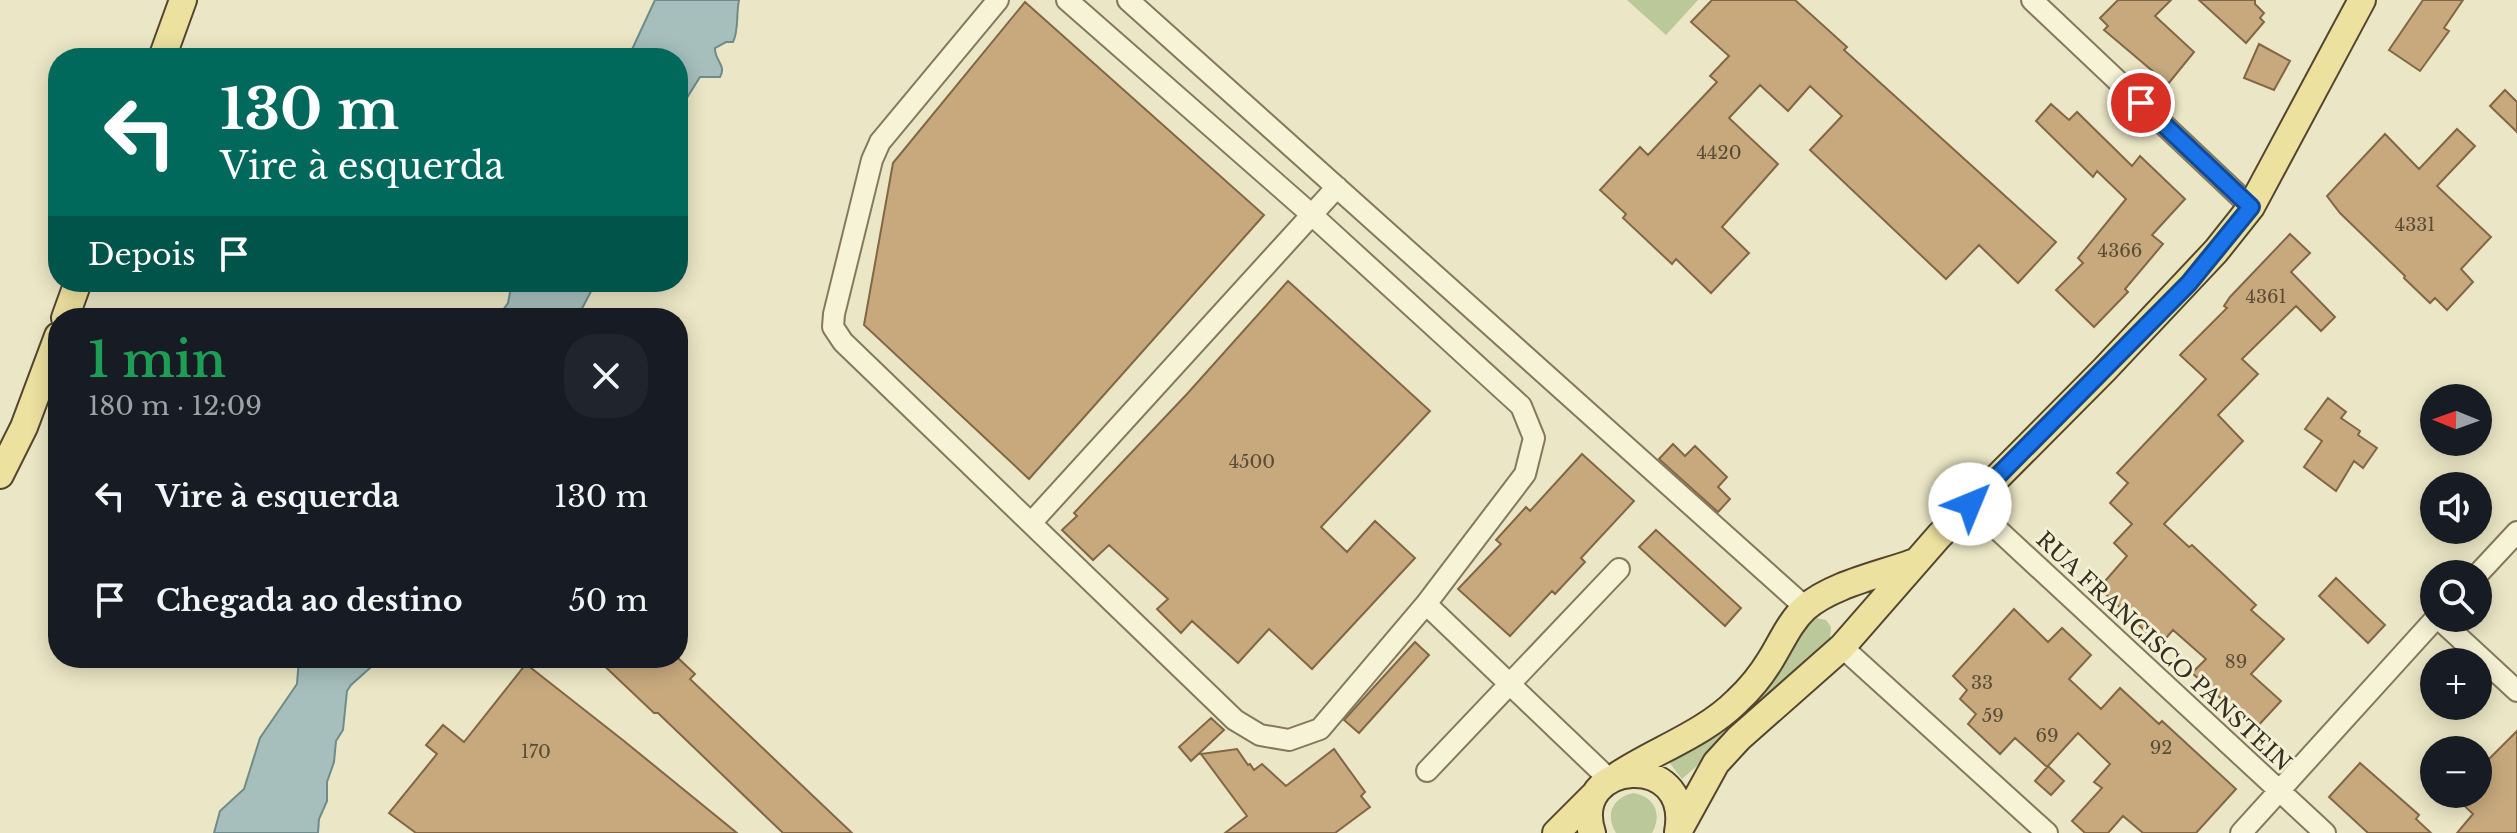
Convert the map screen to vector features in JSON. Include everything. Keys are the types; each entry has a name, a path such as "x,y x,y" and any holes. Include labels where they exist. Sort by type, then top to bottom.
{"main road":[{"path":"166,48 183,0"},
{"path":"1678,832 1716,763 1739,738 1849,637 1970,504 2189,283 2251,207 2362,0"},
{"path":"0,475 24,427 48,363"},
{"path":"1556,833 1608,783 1736,702 1756,681 1792,624 1806,608 1856,582 1915,562"},
{"path":"1829,594 1849,606 1849,637"},
{"path":"1592,833 1589,809 1608,783 1632,772 1646,774 1670,789 1679,811 1678,832"}],"street":[{"path":"998,0 880,142 872,160 833,327 843,342 1235,720 1260,735 1289,740 1320,729 1426,604 1525,474 1534,438 1521,406 1312,215 1067,0"},
{"path":"1128,0 1806,608"},
{"path":"2032,0 2251,207"},
{"path":"1031,523 1337,187"},
{"name":"RUA FRANCISCO PANSTEIN","path":"1970,504 2325,833"},
{"path":"2491,560 2517,532"},
{"path":"1427,771 1619,569"},
{"path":"1426,604 1608,783"},
{"path":"2241,833 2424,632"},
{"path":"2452,632 2517,691"},
{"path":"1849,637 2047,833"}],"green space":[{"path":"1627,0 1698,0 1666,35"},
{"path":"1810,620 1826,620 1831,627 1826,646 1803,670 1710,749 1682,779 1669,762 1737,718 1753,704"},
{"path":"1633,793 1646,798 1654,807 1657,819 1652,833 1616,833 1611,820 1612,808 1620,799"}],"water":[{"path":"655,0 739,0 733,42 715,48 722,69 720,77 700,77 688,96 688,48 633,48"},
{"path":"510,292 591,292 582,308 504,308"},
{"path":"298,668 370,668 347,691 343,730 336,741 334,762 327,782 327,801 319,819 318,833 214,833 220,811 244,789 260,738 297,684"}],"building":[{"path":"1712,0 1795,0 1847,47 1844,50 2056,242 2018,283 1979,245 1946,279 1810,150 1842,116 1810,86 1788,111 1760,85 1729,118 1778,164 1722,227 1749,253 1711,293 1676,259 1672,264 1623,218 1626,214 1600,190 1640,147 1648,155 1717,82 1710,76 1729,56 1691,22"},
{"path":"2118,0 2171,0 2155,16 2194,52 2168,84 2104,30 2108,26 2100,18"},
{"path":"2199,0 2255,0 2264,13 2260,18 2264,22 2246,43"},
{"path":"2423,0 2463,0 2444,28 2449,31 2420,71 2389,50"},
{"path":"1025,2 1264,215 1029,479 864,325 893,163"},
{"path":"2259,44 2290,61 2274,90 2244,78"},
{"path":"2505,90 2517,102 2517,132 2490,106"},
{"path":"2051,104 2069,120 2077,112 2132,166 2140,156 2185,199 2152,235 2163,244 2125,289 2128,292 2094,327 2056,290 2083,263 2078,258 2126,199 2097,171 2093,177 2036,121"},
{"path":"2457,129 2475,146 2437,186 2491,237 2461,269 2473,282 2447,310 2435,298 2430,303 2340,213 2327,196 2385,134 2419,169"},
{"path":"2290,234 2310,253 2291,272 2335,317 2321,331 2296,306 2242,359 2258,374 2218,415 2243,441 2164,524 2189,547 2192,545 2256,605 2251,610 2284,639 2251,674 2281,701 2255,729 2192,673 2206,659 2173,630 2160,645 2099,588 2127,556 2114,543 2132,524 2110,503 2128,483 2117,473 2206,379 2180,355 2227,308 2224,306 2230,297"},
{"path":"1288,281 1430,411 1321,527 1347,552 1375,521 1415,558 1312,669 1269,629 1238,663 1192,621 1181,633 1157,609 1168,599 1109,545 1093,560 1062,530 1077,516 1074,513"},
{"path":"2328,398 2346,412 2341,418 2377,448 2363,468 2354,461 2336,491 2304,467 2322,441 2305,429"},
{"path":"1673,444 1685,456 1695,446 1727,477 1718,487 1730,499 1718,512 1659,459"},
{"path":"1582,454 1634,501 1581,558 1585,562 1555,594 1552,591 1510,636 1458,589 1501,544 1496,540 1526,507 1530,511"},
{"path":"1656,530 1741,608 1725,626 1639,547"},
{"path":"2336,578 2385,625 2368,643 2319,596"},
{"path":"2014,609 2048,642 2062,628 2091,655 2069,679 2101,709 2120,688 2159,724 2162,721 2236,789 2196,833 2143,833 2123,816 2108,833 2085,833 2072,821 2102,788 2094,782 2110,764 2078,733 2047,767 2015,738 2000,754 1968,724 1976,714 1960,699 1967,690 1953,676"},
{"path":"1415,642 1429,655 1359,733 1344,720"},
{"path":"688,667 695,674 690,679 852,833 783,833 658,713 654,713 607,668"},
{"path":"523,668 531,668 737,833 416,833 389,813 437,754 426,745 443,725 464,742"},
{"path":"1211,718 1224,730 1191,761 1179,747"},
{"path":"2517,731 2517,833 2457,833 2473,814 2467,808 2492,808 2492,756"},
{"path":"1237,749 1254,770 1262,764 1286,786 1334,749 1365,792 1361,796 1370,807 1335,833 1225,833 1247,816 1201,754"},
{"path":"2360,763 2419,815 2416,819 2431,833 2368,833 2329,797"},
{"path":"2048,766 2064,781 2051,795 2035,781"}],"route":[{"path":"1970,504 2189,283 2251,207 2141,103"}]}
